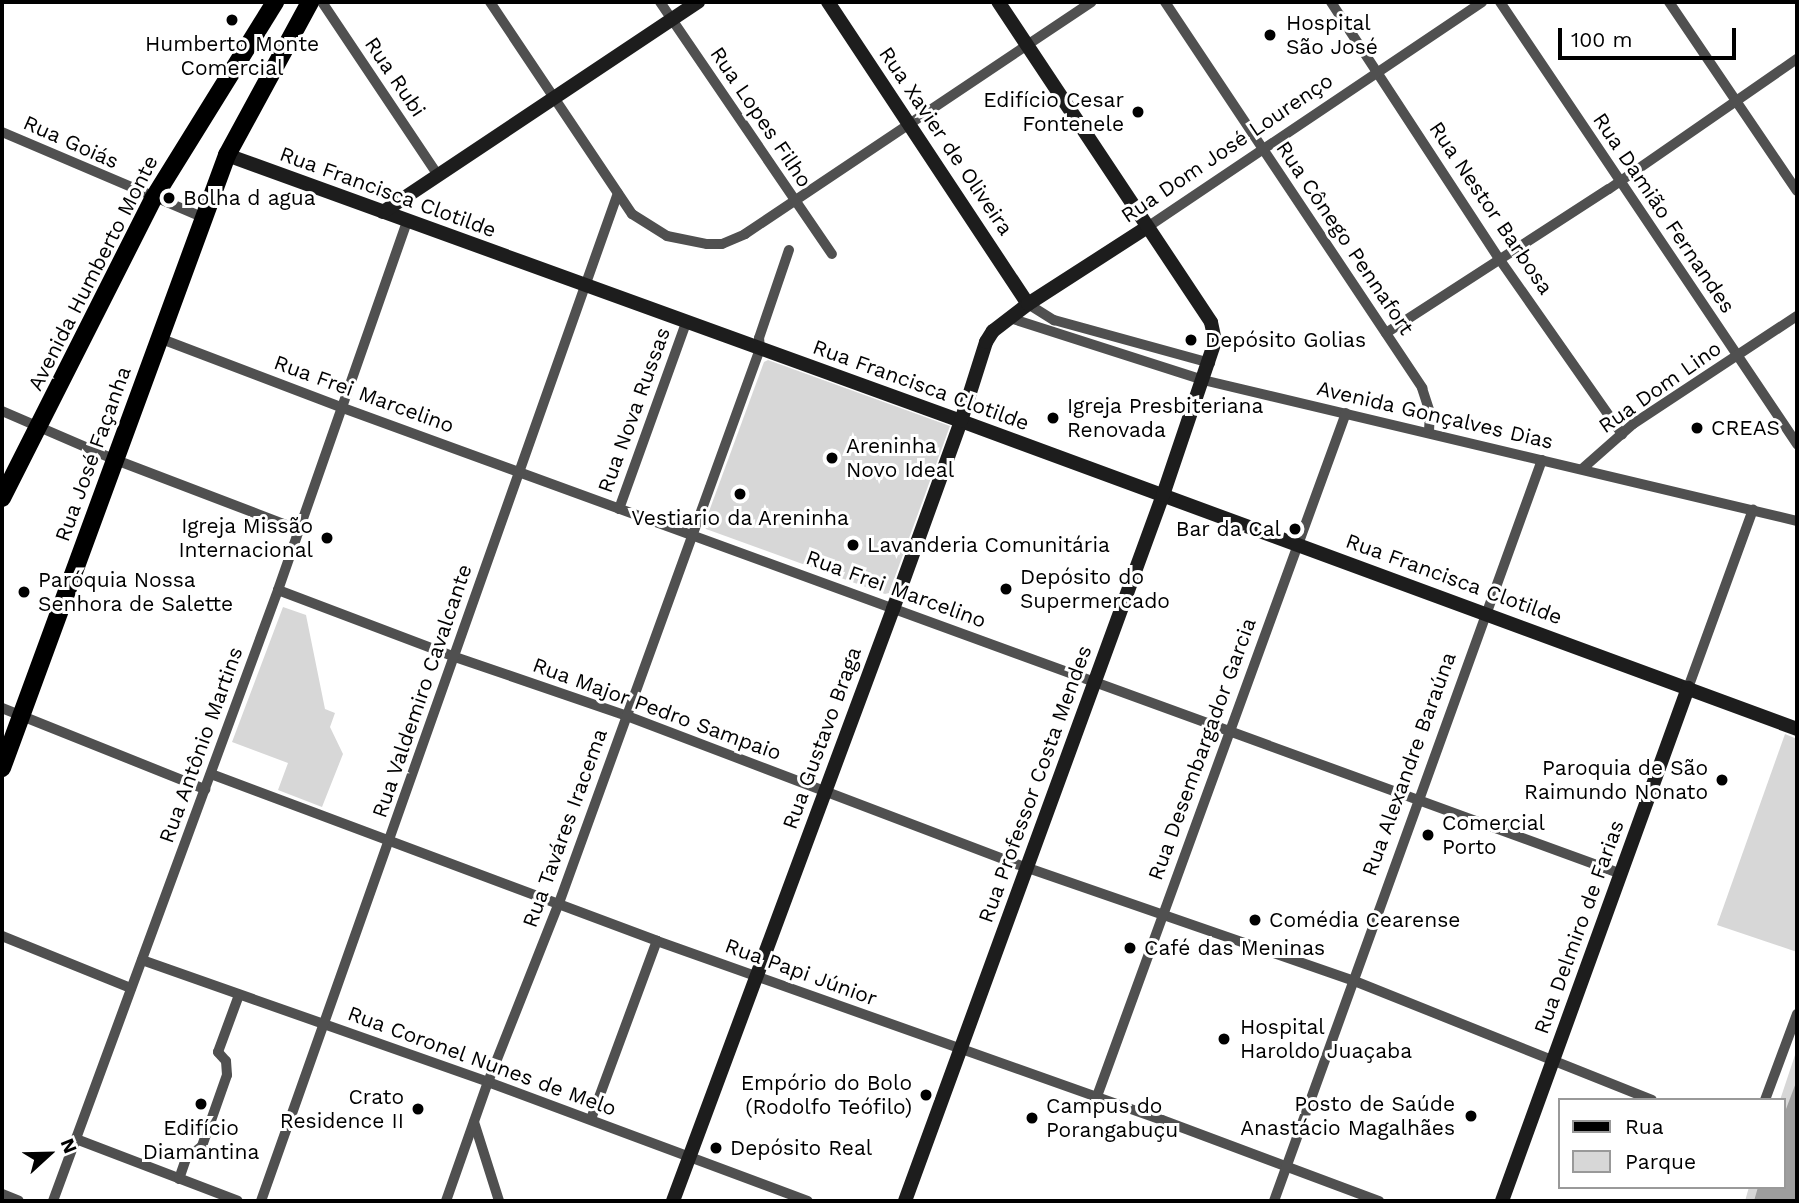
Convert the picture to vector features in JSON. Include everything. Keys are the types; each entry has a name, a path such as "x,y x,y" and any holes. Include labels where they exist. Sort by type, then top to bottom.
{"main road":[{"name":"Avenida Humberto Monte","path":"2,498 153,199 275,2"},
{"path":"227,155 310,2"},
{"name":"Rua José Façanha","path":"2,768 202,217 227,155"}],"street":[{"name":"Rua Rubi","path":"322,2 437,174"},
{"path":"490,2 632,214 649,227 688,243 707,244 722,244 745,234 1091,2"},
{"name":"Rua Lopes Filho","path":"660,2 832,254"},
{"path":"383,212 698,2"},
{"name":"Rua Xavier de Oliveira","path":"828,2 1028,304"},
{"name":"Rua Professor Costa Mendes","path":"905,1201 1163,495 1210,363 1215,341 1211,322 998,2"},
{"name":"Rua Cônego Pennafort","path":"1165,2 1427,399 1429,432"},
{"name":"Rua Nestor Barbosa","path":"1331,2 1500,260 1622,434"},
{"name":"Rua Dom José Lourenço","path":"1028,304 1482,2"},
{"name":"Rua Damião Fernandes","path":"1500,2 1797,444"},
{"path":"1669,2 1797,191"},
{"path":"1386,334 1620,181 1797,59"},
{"name":"Rua Goiás","path":"2,132 153,199 202,217"},
{"name":"Rua Francisca Clotilde","path":"227,155 1298,544 1797,729"},
{"name":"Rua Valdemiro Cavalcante","path":"261,1201 618,193"},
{"name":"Rua Antônio Martins","path":"53,1201 278,590 407,221"},
{"name":"Rua Taváres Iracema","path":"446,1201 488,1082 559,903 760,349 759,338 789,250"},
{"path":"1028,304 1054,320 1210,363"},
{"name":"Rua Gustavo Braga","path":"673,1201 893,609 961,421 986,342 993,331 1028,304"},
{"name":"Rua Dom Lino","path":"1582,468 1622,434 1797,316"},
{"name":"Avenida Gonçalves Dias","path":"1010,318 1203,380 1797,521"},
{"name":"Rua Nova Russas","path":"620,509 686,323"},
{"path":"1067,336 1070,324"},
{"name":"Rua Frei Marcelino","path":"159,338 1228,732 1418,797 1621,874"},
{"path":"2,411 38,429 299,530"},
{"name":"Rua Desembargador Garcia","path":"1096,1099 1346,413"},
{"name":"Rua Alexandre Baraúna","path":"1273,1201 1542,460"},
{"name":"Rua Delmiro de Farias","path":"1502,1201 1753,509"},
{"name":"Rua Major Pedro Sampaio","path":"278,590 455,657 626,716 1028,868 1352,980 1647,1098"},
{"path":"2,708 205,789"},
{"name":"Rua Papi Júnior","path":"211,774 657,941 1379,1201"},
{"path":"2,936 131,988"},
{"path":"591,1119 657,941"},
{"name":"Rua Coronel Nunes de Melo","path":"142,960 591,1119 808,1201"},
{"path":"179,1179 186,1159 202,1146 227,1075 226,1060 218,1052 239,995"},
{"path":"1766,1098 1797,1014"},
{"path":"474,1122 499,1201"},
{"path":"76,1139 238,1201"},
{"path":"2,1194 19,1201"}],"green space":[{"path":"768,360 950,426 889,593 885,594 706,529 704,525 764,362"},
{"path":"283,607 306,615 325,709 335,713 330,727 343,754 322,807 278,790 288,763 232,742"},
{"path":"1785,734 1797,739 1797,952 1717,925"},
{"path":"1797,1049 1797,1201 1745,1201 1748,1189 1785,1189 1785,1098 1781,1098"}],"shaded area":[{"path":"1797,1080 1797,1201 1754,1201 1757,1189 1785,1189 1785,1112"}],"place":[{"name":"Humberto Monte Comercial","path":"232,20"},
{"name":"Hospital São José","path":"1270,35"},
{"name":"Edifício Cesar Fontenele","path":"1138,112"},
{"name":"Bolha d agua","path":"169,198"},
{"name":"Depósito Golias","path":"1191,340"},
{"name":"Igreja Presbiteriana Renovada","path":"1053,418"},
{"name":"CREAS","path":"1697,428"},
{"name":"Areninha Novo Ideal","path":"832,458"},
{"name":"Vestiario da Areninha","path":"740,494"},
{"name":"Bar da Cal","path":"1295,529"},
{"name":"Igreja Missão Internacional","path":"327,538"},
{"name":"Lavanderia Comunitária","path":"853,545"},
{"name":"Depósito do Supermercado","path":"1006,589"},
{"name":"Paróquia Nossa Senhora de Salette","path":"24,592"},
{"name":"Paroquia de São Raimundo Nonato","path":"1722,780"},
{"name":"Comercial Porto","path":"1428,835"},
{"name":"Comédia Cearense","path":"1255,920"},
{"name":"Café das Meninas","path":"1130,948"},
{"name":"Hospital Haroldo Juaçaba","path":"1224,1039"},
{"name":"Empório do Bolo (Rodolfo Teófilo)","path":"926,1095"},
{"name":"Edifício Diamantina","path":"201,1104"},
{"name":"Crato Residence II","path":"418,1109"},
{"name":"Posto de Saúde Anastácio Magalhães","path":"1471,1116"},
{"name":"Campus do Porangabuçu","path":"1032,1118"},
{"name":"Depósito Real","path":"716,1148"}]}
